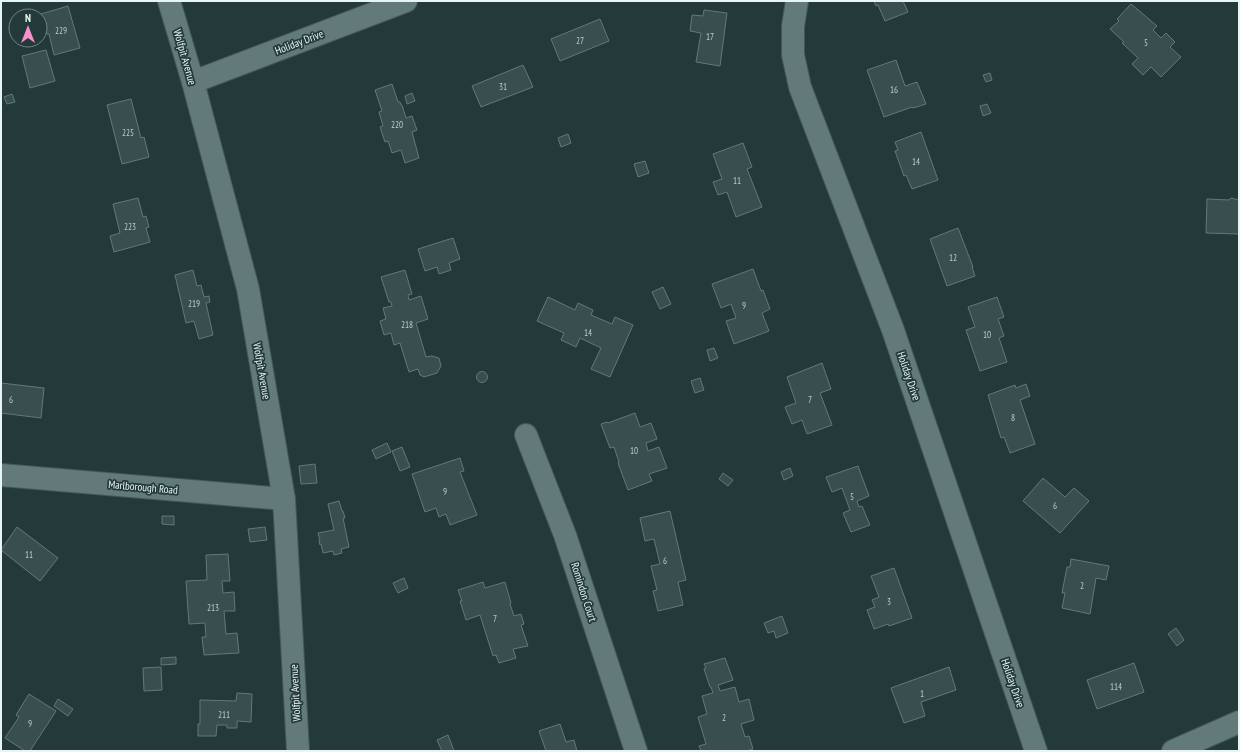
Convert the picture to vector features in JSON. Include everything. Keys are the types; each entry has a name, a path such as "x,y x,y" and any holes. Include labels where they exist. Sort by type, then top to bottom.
{"street":[{"name":"Wolfpit Avenue","path":"169,1 193,82 248,289 284,499 298,751"},
{"name":"Holiday Drive","path":"193,82 406,1"},
{"name":"Holiday Drive","path":"797,1 793,55 800,87 893,330 1036,751"},
{"name":"Romindon Court","path":"526,435 565,535 636,751"},
{"name":"Marlborough Road","path":"1,475 284,499"},
{"path":"1173,751 1239,722"}],"building":[{"path":"874,1 903,1 908,12 885,21 878,5 876,6"},
{"path":"1131,4 1157,26 1153,30 1161,38 1166,33 1175,42 1170,47 1181,57 1161,77 1151,67 1143,75 1132,64 1138,58 1110,29 1119,21 1117,19"},
{"path":"68,6 80,48 54,55 48,34 48,12"},
{"path":"704,10 727,13 720,66 696,62 701,33 690,31 692,15 703,16"},
{"path":"600,19 609,41 560,61 551,39"},
{"path":"46,50 55,81 30,88 22,56"},
{"path":"896,60 905,86 917,82 926,104 912,107 884,117 867,70"},
{"path":"523,65 533,87 481,107 472,86"},
{"path":"990,73 992,80 986,82 983,75"},
{"path":"392,84 398,102 402,105 406,118 412,116 417,130 412,132 419,158 405,163 401,150 392,153 388,141 385,142 380,127 383,126 379,112 382,111 375,90"},
{"path":"412,93 415,101 407,104 405,96"},
{"path":"12,94 15,102 7,104 4,97"},
{"path":"131,99 141,138 144,137 149,157 122,164 107,105"},
{"path":"987,104 991,113 983,116 980,106"},
{"path":"921,132 938,180 912,189 906,175 904,176 895,151 898,150 895,142"},
{"path":"568,134 571,143 561,147 558,138"},
{"path":"743,143 752,167 747,169 762,207 736,217 727,192 718,195 713,182 722,179 713,154"},
{"path":"645,161 649,173 638,177 634,164"},
{"path":"138,198 143,217 146,216 149,227 146,228 150,242 114,252 110,236 120,233 113,204"},
{"path":"1231,198 1239,200 1239,234 1206,233 1207,199 1229,200"},
{"path":"958,228 975,276 947,286 930,239"},
{"path":"453,238 460,259 449,263 451,270 439,274 437,267 425,271 418,249"},
{"path":"753,269 761,291 763,290 770,309 762,313 769,331 734,344 726,321 736,318 731,304 721,308 712,284"},
{"path":"193,270 197,286 201,285 204,297 209,296 210,302 206,303 213,335 199,339 194,321 186,323 175,275"},
{"path":"405,270 412,294 408,295 409,300 421,296 428,319 416,323 426,357 432,356 439,358 441,366 437,373 424,377 420,375 418,369 409,372 400,343 394,345 391,333 384,335 380,321 386,319 383,308 392,306 391,302 389,302 381,277"},
{"path":"663,287 671,304 660,309 652,292"},
{"path":"548,297 575,310 578,303 593,310 591,315 612,324 615,317 633,325 610,377 591,369 601,348 580,338 576,347 561,340 564,333 537,321"},
{"path":"997,297 1004,317 998,319 1004,336 999,338 1007,362 980,371 966,330 975,327 968,307"},
{"path":"714,348 718,358 710,361 707,350"},
{"path":"822,363 831,389 820,393 832,425 807,434 802,420 792,424 785,407 796,403 787,377"},
{"path":"482,371 486,373 488,377 486,381 482,383 478,381 476,377 478,373"},
{"path":"700,378 704,390 695,393 691,381"},
{"path":"1,383 44,388 41,418 1,413"},
{"path":"1026,384 1030,396 1020,400 1035,444 1010,453 1004,437 1001,438 988,395 1015,385 1016,388"},
{"path":"635,413 640,427 651,423 657,439 646,443 648,451 659,447 667,468 649,474 652,481 628,490 614,447 610,448 601,424 608,423"},
{"path":"387,443 391,452 376,459 372,450"},
{"path":"402,447 410,467 400,471 392,451"},
{"path":"460,458 464,471 460,472 477,515 450,525 446,514 439,517 436,508 425,512 412,474"},
{"path":"315,464 317,483 301,484 299,466"},
{"path":"858,466 869,496 857,501 859,507 862,506 870,525 851,532 843,513 850,510 842,488 832,492 826,477"},
{"path":"790,468 793,476 784,480 781,472"},
{"path":"723,473 733,480 728,486 719,479"},
{"path":"1043,478 1065,497 1074,488 1089,501 1060,533 1023,501"},
{"path":"339,501 345,518 343,518 349,547 341,549 342,553 334,555 333,551 323,553 318,533 334,530 328,504"},
{"path":"670,511 686,580 678,582 683,605 658,611 653,591 657,590 651,566 660,564 654,539 645,541 640,518"},
{"path":"162,516 174,516 174,525 162,524"},
{"path":"17,527 58,558 40,581 1,550"},
{"path":"265,527 267,540 250,542 248,529"},
{"path":"228,554 230,581 222,581 223,593 234,592 235,611 224,611 226,634 237,633 239,653 204,655 202,637 206,637 205,623 189,624 186,581 207,580 206,555"},
{"path":"1071,559 1109,566 1106,580 1096,578 1090,614 1062,608 1065,593 1062,593 1067,567 1070,567"},
{"path":"894,568 912,618 889,626 888,624 874,629 867,610 875,607 872,600 879,597 871,576"},
{"path":"404,578 408,588 398,593 393,583"},
{"path":"483,582 485,588 505,582 514,616 521,614 524,624 521,625 528,646 513,649 516,658 499,663 496,655 493,656 480,615 466,620 458,590"},
{"path":"782,616 788,633 776,638 774,631 768,633 764,623"},
{"path":"1176,628 1184,640 1177,646 1168,634"},
{"path":"176,657 176,664 161,665 161,658"},
{"path":"725,658 733,680 718,685 720,691 735,687 739,702 749,699 754,720 741,724 745,737 749,736 753,749 746,751 701,751 699,746 706,744 698,717 707,714 702,696 713,693 704,669 706,668 704,664"},
{"path":"1134,663 1144,692 1097,709 1087,680"},
{"path":"161,667 162,690 144,691 143,668"},
{"path":"949,667 956,690 921,702 925,716 904,723 891,688"},
{"path":"237,693 252,694 251,722 237,721 237,728 227,728 227,725 217,725 216,736 198,736 198,724 200,724 200,700 236,701"},
{"path":"29,694 56,711 30,751 25,751 5,738 19,717 16,715"},
{"path":"58,699 73,709 68,716 54,706"},
{"path":"560,724 566,742 574,740 577,751 546,751 539,731"},
{"path":"448,735 454,751 442,751 437,740"}]}
